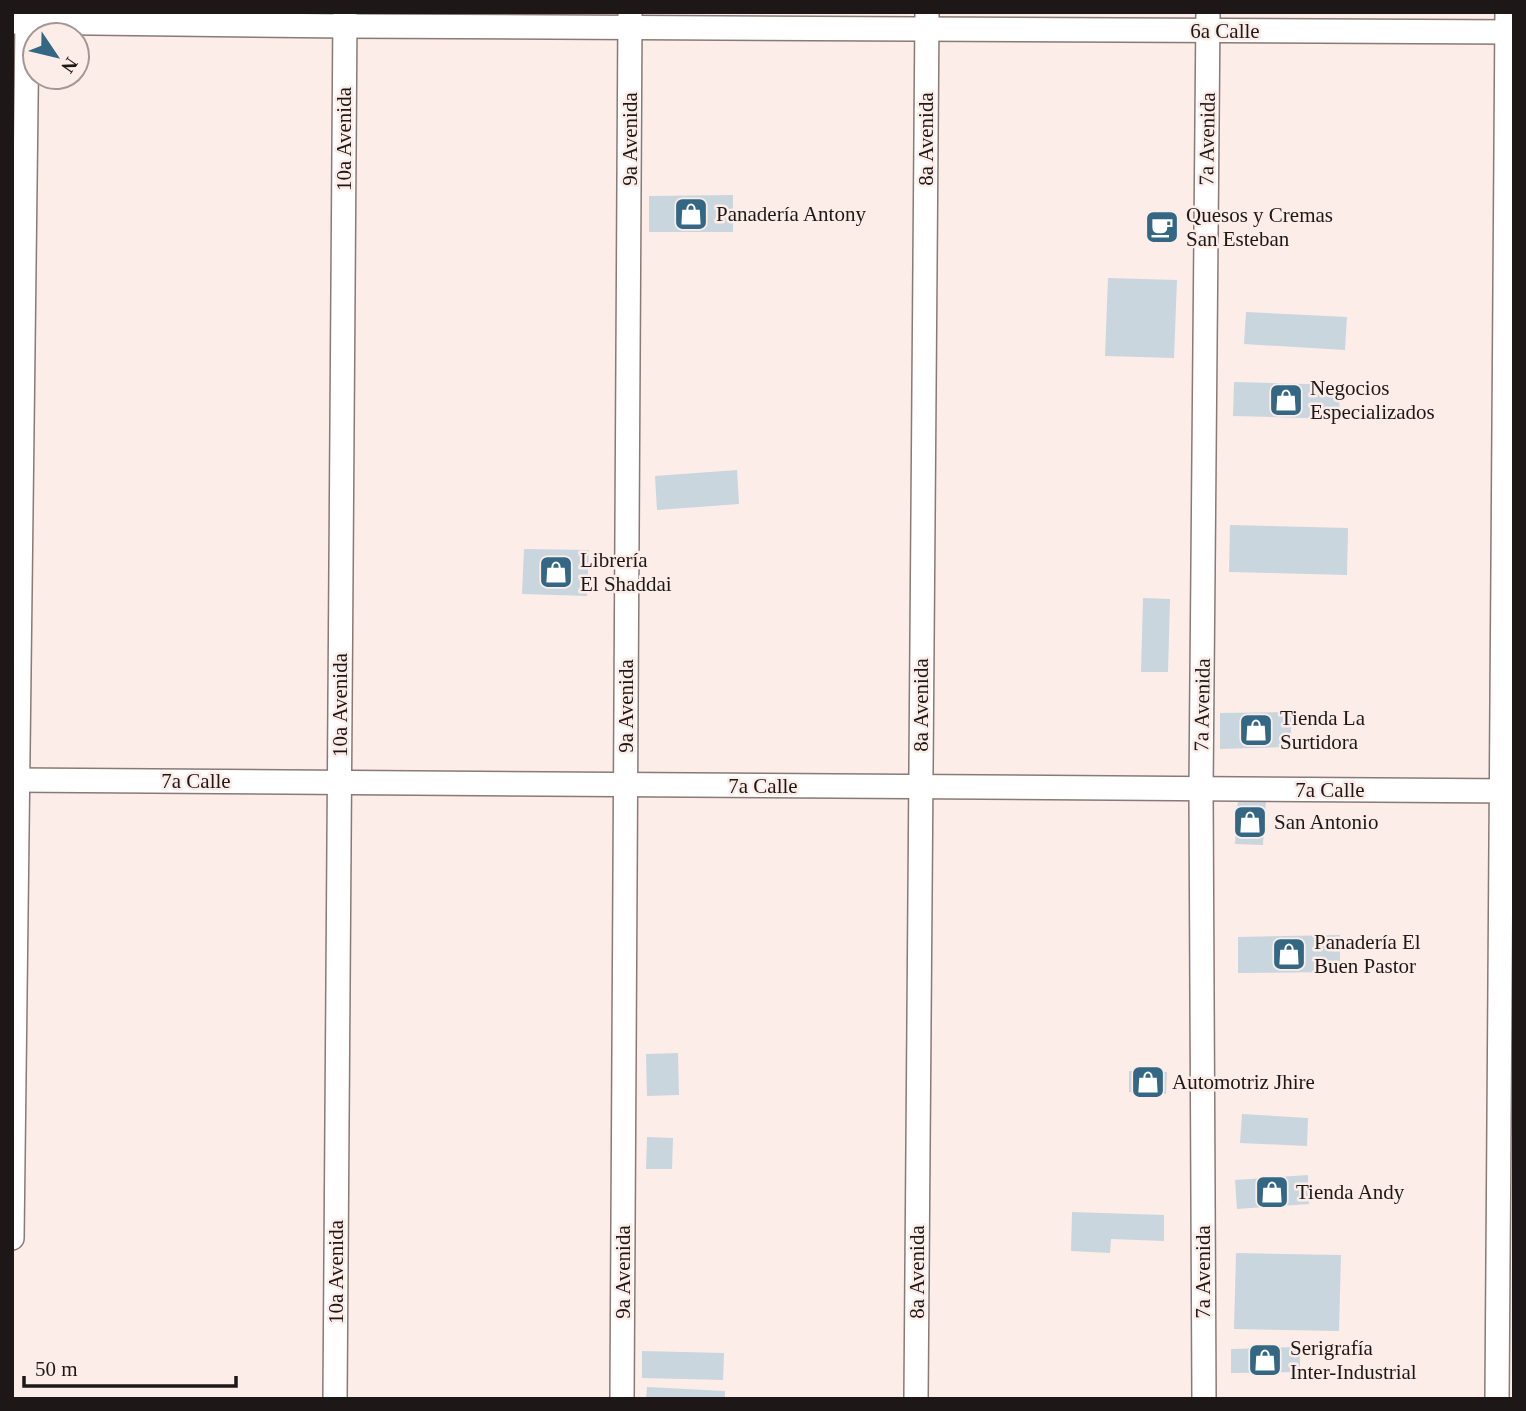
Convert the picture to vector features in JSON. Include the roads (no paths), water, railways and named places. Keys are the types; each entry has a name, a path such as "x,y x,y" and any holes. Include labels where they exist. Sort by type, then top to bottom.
{"street":[{"name":"6a Calle","path":"20,22 345,19 1208,22 1509,26"},
{"name":"10a Avenida","path":"335,1399 345,19"},
{"name":"9a Avenida","path":"622,1399 630,20"},
{"name":"8a Avenida","path":"916,1399 927,21"},
{"path":"12,1238 20,22"},
{"name":"7a Avenida","path":"1204,1399 1201,789 1208,22"},
{"path":"1497,1399 1508,791 1509,26"},
{"name":"7a Calle","path":"15,780 1508,791"}],"place":[{"name":"Panadería Antony","path":"691,214"},
{"name":"Quesos y Cremas San Esteban","path":"1162,227"},
{"name":"Negocios Especializados","path":"1286,400"},
{"name":"Librería El Shaddai","path":"556,572"},
{"name":"Tienda La Surtidora","path":"1256,730"},
{"name":"San Antonio","path":"1250,822"},
{"name":"Panadería El Buen Pastor","path":"1289,954"},
{"name":"Automotriz Jhire","path":"1148,1082"},
{"name":"Tienda Andy","path":"1272,1192"},
{"name":"Serigrafía Inter-Industrial","path":"1265,1360"}]}
